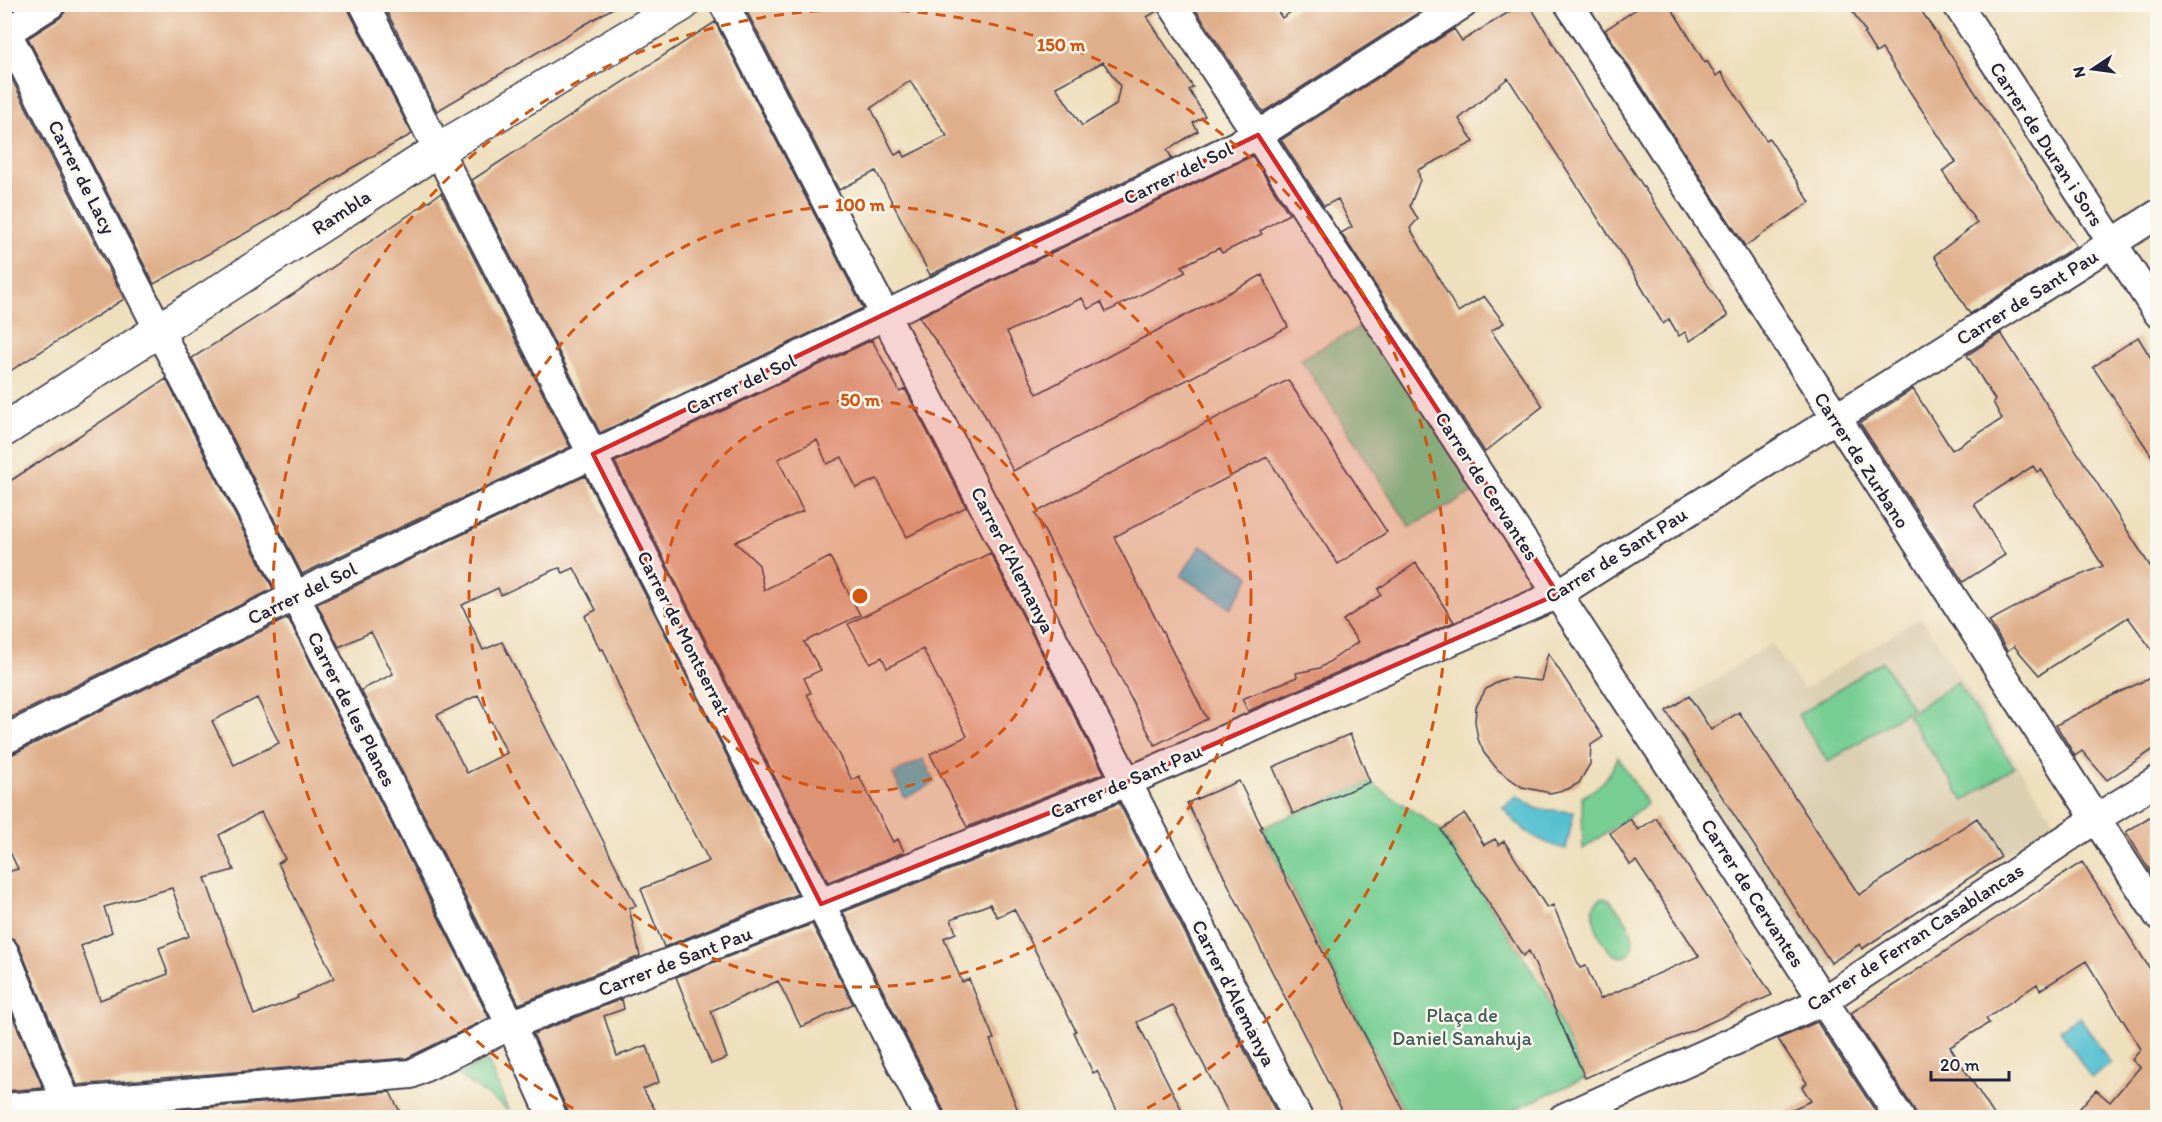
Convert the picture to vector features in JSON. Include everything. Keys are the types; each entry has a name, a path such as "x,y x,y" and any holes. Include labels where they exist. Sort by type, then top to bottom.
{"street":[{"path":"6,31 51,4"},
{"name":"Carrer de Montserrat","path":"364,4 929,1118"},
{"name":"Rambla","path":"4,430 438,150 683,4"},
{"name":"Carrer d'Alemanya","path":"724,4 1127,782 1298,1118"},
{"name":"Carrer de Cervantes","path":"1172,4 1900,1118"},
{"name":"Carrer del Sol","path":"4,740 295,596 1258,135 1463,4"},
{"name":"Carrer de Zurbano","path":"1569,4 1834,417 2097,818 2157,915"},
{"name":"Carrer de Duran i Sors","path":"1957,4 2157,313"},
{"name":"Carrer de Lacy","path":"6,31 159,328"},
{"name":"Carrer de Sant Pau","path":"4,1108 411,1074 511,1025 1127,782 1558,594 2157,214"},
{"name":"Carrer de les Planes","path":"159,328 511,1025 553,1118"},
{"name":"Carrer de Ferran Casablancas","path":"1563,1118 1823,1001 2157,780"},
{"path":"4,952 67,1104"}],"highlighted area":[{"path":"1258,135 1558,594 1127,782 821,904 593,454"}],"shaded area":[{"path":"1921,617 2055,822 1823,974 1656,717 1771,644 1804,689"}],"green space":[{"path":"1373,320 1479,489 1410,527 1301,359"},
{"path":"1882,661 1912,708 1828,762 1798,715"},
{"path":"1957,682 2014,767 1964,801 1907,715"},
{"path":"1618,757 1647,804 1583,849 1582,797 1604,780"},
{"name":"Plaça de Daniel Sanahuja","path":"1370,782 1441,830 1546,992 1585,1078 1497,1117 1407,1117 1267,840 1264,827"},
{"path":"1603,897 1609,899 1629,926 1633,942 1627,956 1620,957 1613,954 1603,942 1595,925 1594,908 1597,901"},
{"path":"488,1061 508,1110 457,1074"}],"water":[{"path":"1201,545 1250,576 1231,608 1181,576"},
{"path":"923,759 935,782 905,798 893,774"},
{"path":"1518,796 1537,809 1574,812 1566,849 1547,843 1531,834 1509,815 1503,807"},
{"path":"2080,1017 2111,1064 2091,1078 2060,1030"}],"building":[{"path":"67,4 348,4 349,11 412,134 343,173 269,220 154,284 28,38 60,18"},
{"path":"383,4 620,4 437,111"},
{"path":"743,4 1156,4 1157,11 1147,17 1193,87 1189,90 1205,116 1193,123 1198,131 1167,150 1172,158 930,275 876,171 839,190","holes":["1103,62 1120,86 1116,105 1082,126 1056,87","910,81 947,136 905,157 902,151 895,155 871,108"]},
{"path":"1192,4 1273,4 1282,18 1303,4 1432,4 1263,112"},
{"path":"1522,4 1529,4 1594,111 1728,316 1690,341 1685,332 1679,336 1669,319 1663,324 1635,276 1508,78 1459,119 1474,142 1418,170 1420,180 1410,206 1418,219 1410,228 1458,312 1484,296 1504,323 1491,331 1543,406 1485,452 1341,233 1352,227 1338,199 1324,206 1281,140 1454,29 1462,41"},
{"path":"1644,4 1669,4 1705,63 1707,61 1716,76 1721,72 1766,140 1769,138 1810,202 1745,246 1605,30"},
{"path":"1848,4 1917,4 2076,246 1970,314 1934,256 1977,223 1942,171 1956,162 1882,49 1876,53"},
{"path":"715,22 863,308 600,433 472,180"},
{"path":"4,64 124,299 4,375"},
{"path":"1252,156 1289,214 1260,231 1262,234 1222,253 1219,248 1182,266 1186,272 1106,312 1101,302 1088,309 1082,298 1007,332 1037,394 1262,275 1288,327 1013,471 978,402 919,317"},
{"path":"441,193 570,447 302,574 192,358 292,295"},
{"path":"2001,333 2157,577 2157,657 2128,617 2039,675 2014,646 2007,651 1989,621 2059,584 2103,566 2041,469 2037,472 2033,466 1974,504 2005,555 1963,582 1860,423 1913,389 1952,450 2002,419 1993,402 1995,400 1967,355"},
{"path":"2138,337 2157,368 2157,464 2093,367"},
{"path":"872,340 900,392 905,389 966,507 907,537 877,479 856,488 842,457 827,464 817,440 778,459 803,511 735,542 759,565 764,590 830,557 860,615 804,642 821,670 804,678 811,693 807,694 852,780 859,776 893,842 898,839 904,852 828,882 615,462"},
{"path":"166,379 273,589 4,721 4,485"},
{"path":"1288,380 1387,532 1338,564 1267,457 1114,537 1207,719 1155,745 1035,513"},
{"path":"585,476 797,894 664,947 641,889 709,861 626,702 603,649 600,650 585,616 596,610 574,568 563,573 560,568 553,570 501,595 498,588 462,605 483,650 502,642 578,791 636,906 629,908 640,956 519,1004 361,690 393,674 371,632 339,647 317,604","holes":["478,695 507,753 467,773 437,715"]},
{"path":"990,553 1104,773 967,827 930,754 967,736 923,649 887,668 882,657 870,663 848,624"},
{"path":"1416,563 1454,622 1248,711 1242,699 1297,677 1296,673 1320,668 1358,642 1343,620 1381,595 1378,589"},
{"path":"288,618 489,1018 407,1058 77,1085 19,946 14,939 4,936 4,873 18,869 4,839 4,756 11,755","holes":["257,698 279,743 234,765 212,721","261,812 285,859 278,863 334,978 297,996 298,998 254,1015 205,878 234,870 219,835","172,888 189,936 159,948 168,974 100,1000 81,946 112,932 104,907"]},
{"path":"1548,653 1603,737 1591,745 1590,764 1579,783 1568,789 1550,793 1522,787 1498,770 1484,753 1478,739 1475,721 1476,707 1486,689 1501,680 1512,678 1541,681"},
{"path":"2157,675 2157,747 2107,780 2082,751 2075,756 2056,725"},
{"path":"1689,696 1711,730 1739,712 1859,895 1977,818 2001,857 1862,949 1860,944 1831,963 1666,711"},
{"path":"1350,734 1370,782 1293,814 1273,767"},
{"path":"1239,781 1262,827 1260,828 1407,1118 1346,1118 1187,803"},
{"path":"1119,803 1279,1118 1231,1118 1173,1005 1137,1022 1186,1118 1121,1118 1097,1071 1093,1073 1074,1032 1076,1031 1014,909 997,917 990,904 951,919 956,933 944,938 962,982 969,979 994,1039 990,1040 1021,1118 945,1118 944,1111 843,912"},
{"path":"2157,812 2157,882 2126,832"},
{"path":"1465,814 1484,845 1495,839 1499,845 1504,841 1547,908 1553,905 1580,968 1586,966 1600,999 1699,956 1636,861 1630,865 1610,833 1630,819 1638,830 1656,818 1772,995 1585,1078 1529,951 1523,956 1441,830"},
{"path":"2082,862 2157,980 2157,1118 2071,1118 2096,1090 2110,1102 2140,1067 2132,1060 2141,1049 2086,961 2040,990 2037,984 1986,1019 1989,1023 1950,1047 1996,1118 1916,1118 1914,1109 1851,1013"},
{"path":"812,924 853,1004 801,1027 778,981 711,1011 727,1058 711,1064 676,977"},
{"path":"4,996 43,1088 4,1091"},
{"path":"622,999 624,1009 604,1016 617,1056 647,1045 659,1082 643,1089 660,1118 571,1118 533,1034"},
{"path":"1817,1022 1880,1118 1772,1118 1811,1101 1802,1087 1807,1083 1778,1039"},
{"path":"390,1092 403,1118 122,1118 121,1115"}]}
